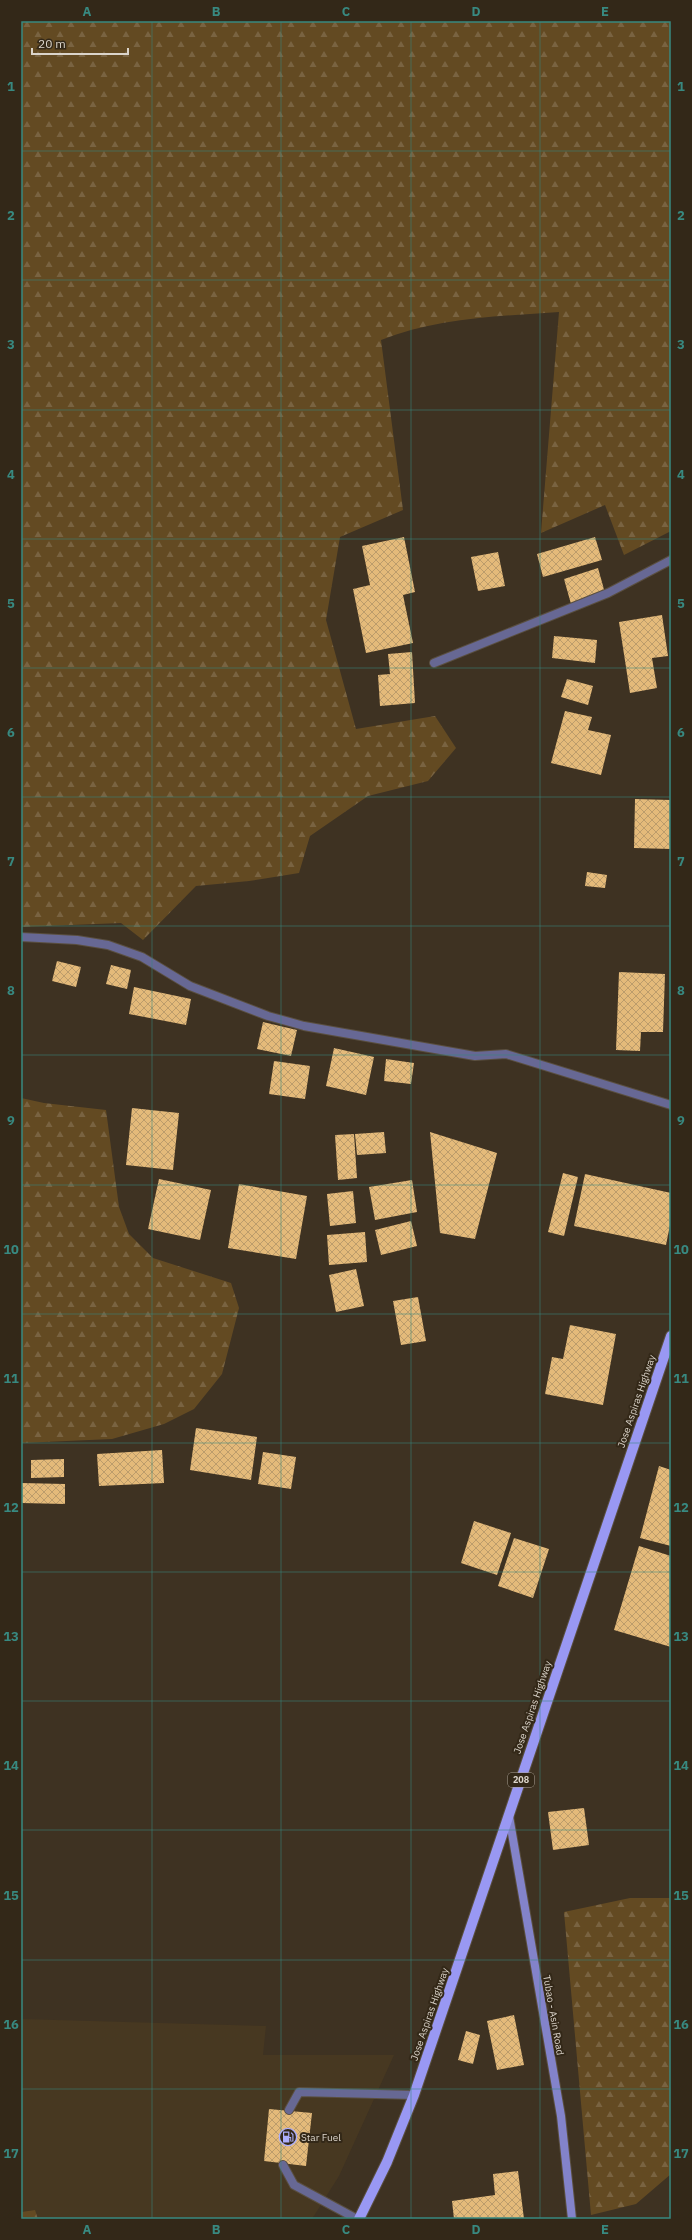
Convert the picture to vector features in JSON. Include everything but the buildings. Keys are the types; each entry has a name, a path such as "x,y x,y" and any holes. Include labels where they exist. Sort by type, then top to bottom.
{"main road":[{"name":"Jose Aspiras Highway","path":"358,2219 387,2162 414,2095 671,1336"},
{"name":"Tubao - Asin Road","path":"509,1815 561,2116 572,2219"}],"street":[{"path":"434,663 608,593 671,560"},
{"path":"21,937 77,940 108,945 142,957 190,986 268,1016 304,1026 475,1056 506,1054 671,1105"},
{"path":"289,2110 299,2092 414,2095"},
{"path":"283,2165 294,2185 358,2219"}],"shaded area":[{"path":"21,2019 266,2026 263,2055 394,2055 339,2176 312,2219 38,2219 34,2210 21,2212"}],"green space":[{"path":"21,21 671,21 671,531 624,555 605,505 541,533 559,312 468,319 424,327 381,340 403,510 340,537 326,620 356,729 435,716 456,748 428,781 368,796 310,836 299,873 249,881 196,886 143,940 121,923 21,927"},
{"path":"21,1098 44,1103 106,1110 119,1207 129,1234 153,1258 231,1283 239,1308 222,1374 194,1409 164,1424 112,1439 21,1443"},
{"path":"630,1898 671,1898 671,2174 636,2204 591,2215 564,1912"},
{"path":"35,2210 38,2219 21,2219 21,2212"}],"place":[{"name":"Star Fuel","path":"288,2137"}]}
